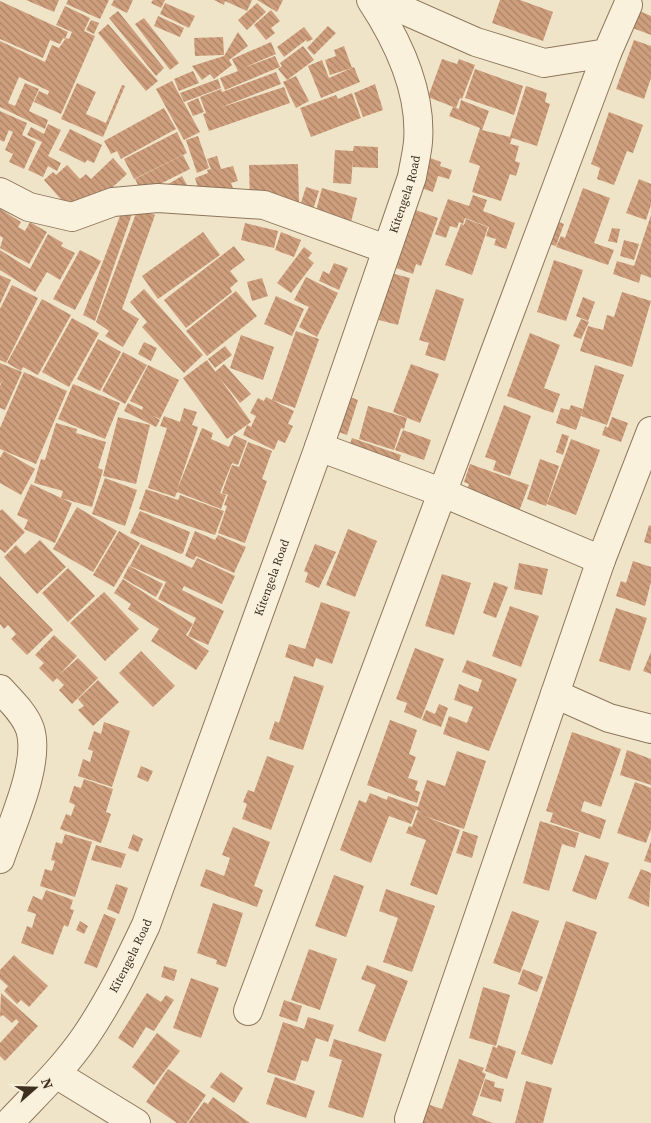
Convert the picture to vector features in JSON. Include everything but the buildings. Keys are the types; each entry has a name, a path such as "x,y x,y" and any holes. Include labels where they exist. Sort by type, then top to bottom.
{"street":[{"name":"Kitengela Road","path":"8,1123 56,1074 86,1037 124,971 146,925 319,447 412,177 418,141 414,96 400,50 371,0"},
{"path":"380,0 476,42 544,63 607,53"},
{"path":"248,1011 441,492 607,53 628,5"},
{"path":"0,192 29,207 72,217 113,202 158,198 264,205 386,249"},
{"path":"409,1119 601,560 651,431"},
{"path":"319,447 441,492 601,560"},
{"path":"0,689 19,710 30,729 31,752 30,771 0,859"},
{"path":"555,694 609,718 651,729"},
{"path":"56,1074 136,1123"}]}
